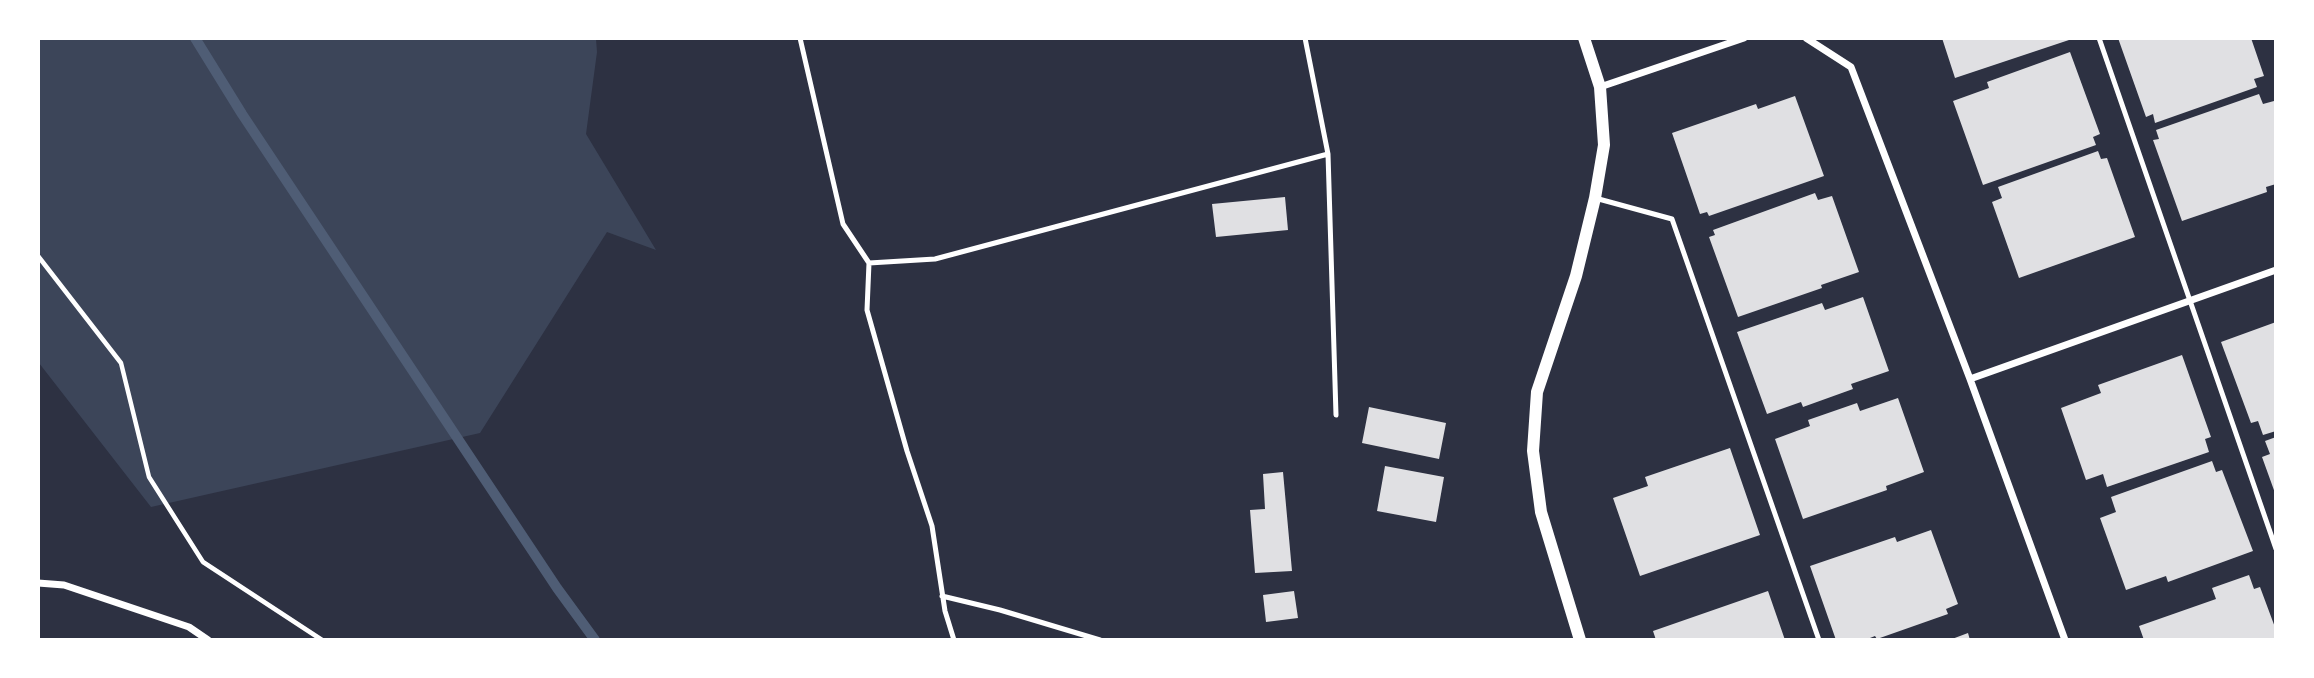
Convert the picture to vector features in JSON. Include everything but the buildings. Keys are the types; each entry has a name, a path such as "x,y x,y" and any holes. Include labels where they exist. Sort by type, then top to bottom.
{"street":[{"path":"1580,639 1541,512 1533,451 1537,392 1576,276 1595,198 1604,145 1600,87 1584,38"},
{"path":"1600,87 1744,38"},
{"path":"1806,38 1851,67 1970,379 2065,639"},
{"path":"1970,379 2276,270"},
{"path":"38,583 64,585 189,627 208,639"}],"lane":[{"path":"800,38 843,224 869,263 867,310 932,526 942,596 954,639"},
{"path":"1305,38 1328,154 1336,415"},
{"path":"2099,38 2276,548"},
{"path":"869,263 935,259 1328,154"},
{"path":"1595,198 1672,219 1819,639"},
{"path":"942,596 1100,639"}],"path":[{"path":"38,256 121,363 149,477 203,562 322,639"}],"shaded area":[{"path":"39,39 596,39 597,52 586,134 656,250 607,232 480,433 151,507 39,363"}],"waterway":[{"path":"195,38 242,114 557,588 595,640"}]}
